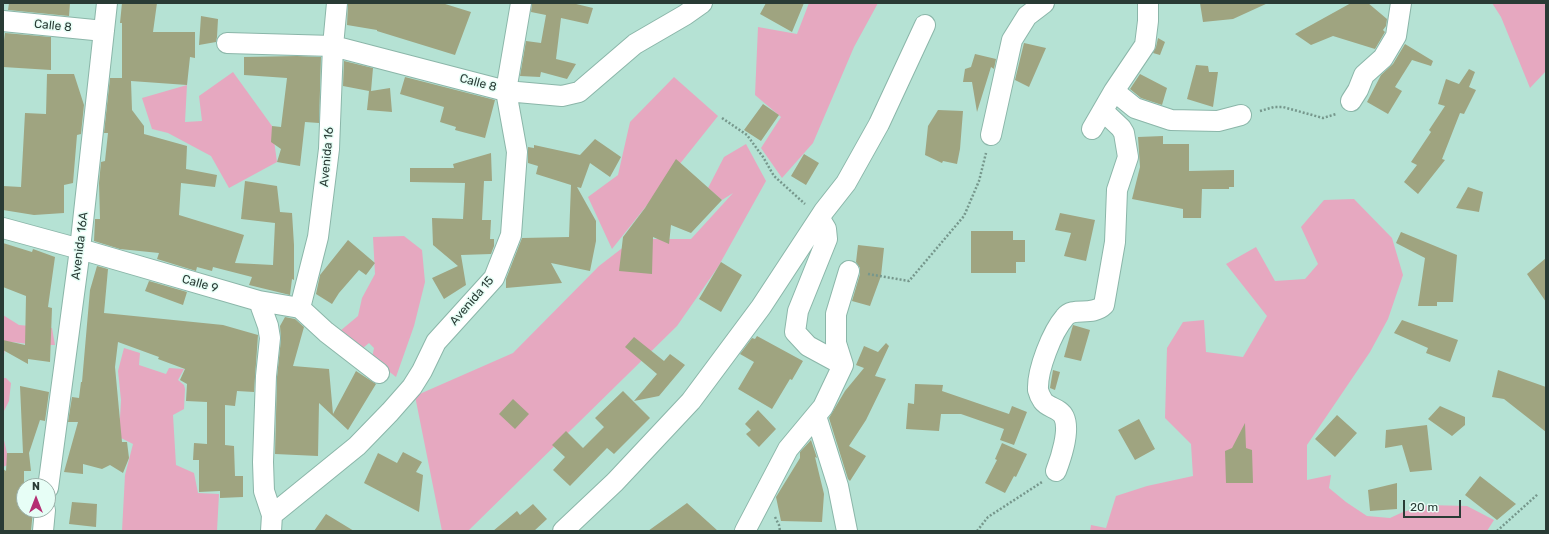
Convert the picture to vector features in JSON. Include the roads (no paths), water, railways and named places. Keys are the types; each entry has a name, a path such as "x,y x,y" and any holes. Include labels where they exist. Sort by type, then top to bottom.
{"street":[{"name":"Avenida 16A","path":"49,478 80,249 107,3"},
{"name":"Avenida 16","path":"300,308 318,237 329,149 333,46 337,3"},
{"name":"Avenida 15","path":"272,523 357,446 390,412 412,387 422,371 436,342 494,278 511,235 517,152 506,91 521,3"},
{"name":"Calle 8","path":"227,43 333,46 506,91 562,96 579,92 635,44 685,15 702,3"},
{"path":"991,135 1012,40 1027,16 1044,3"},
{"path":"1092,129 1114,91 1145,45 1148,21 1148,3"},
{"path":"1351,101 1358,90 1364,75 1383,58 1396,36 1401,3"},
{"name":"Calle 8","path":"3,21 104,32"},
{"path":"563,531 615,482 691,401 761,307 822,215 846,183 880,124 925,25"},
{"path":"1114,91 1135,108 1171,120 1218,121 1241,116"},
{"path":"1056,471 1063,453 1066,432 1064,417 1057,410 1044,403 1038,392 1039,374 1053,336 1066,315 1075,312 1093,312 1100,309 1104,305 1115,242 1117,190 1128,158 1124,133 1121,128 1103,111"},
{"path":"822,215 827,239 798,311 795,332 808,346 843,365"},
{"name":"Calle 9","path":"3,228 259,301 300,308"},
{"path":"745,531 788,449 823,407 843,365 836,343 836,314 848,271"},
{"path":"259,301 268,326 270,338 266,376 263,462 264,491 272,523"},
{"path":"300,308 326,332 380,373"},
{"path":"816,416 838,486 847,531"},
{"path":"43,531 44,518"}]}
